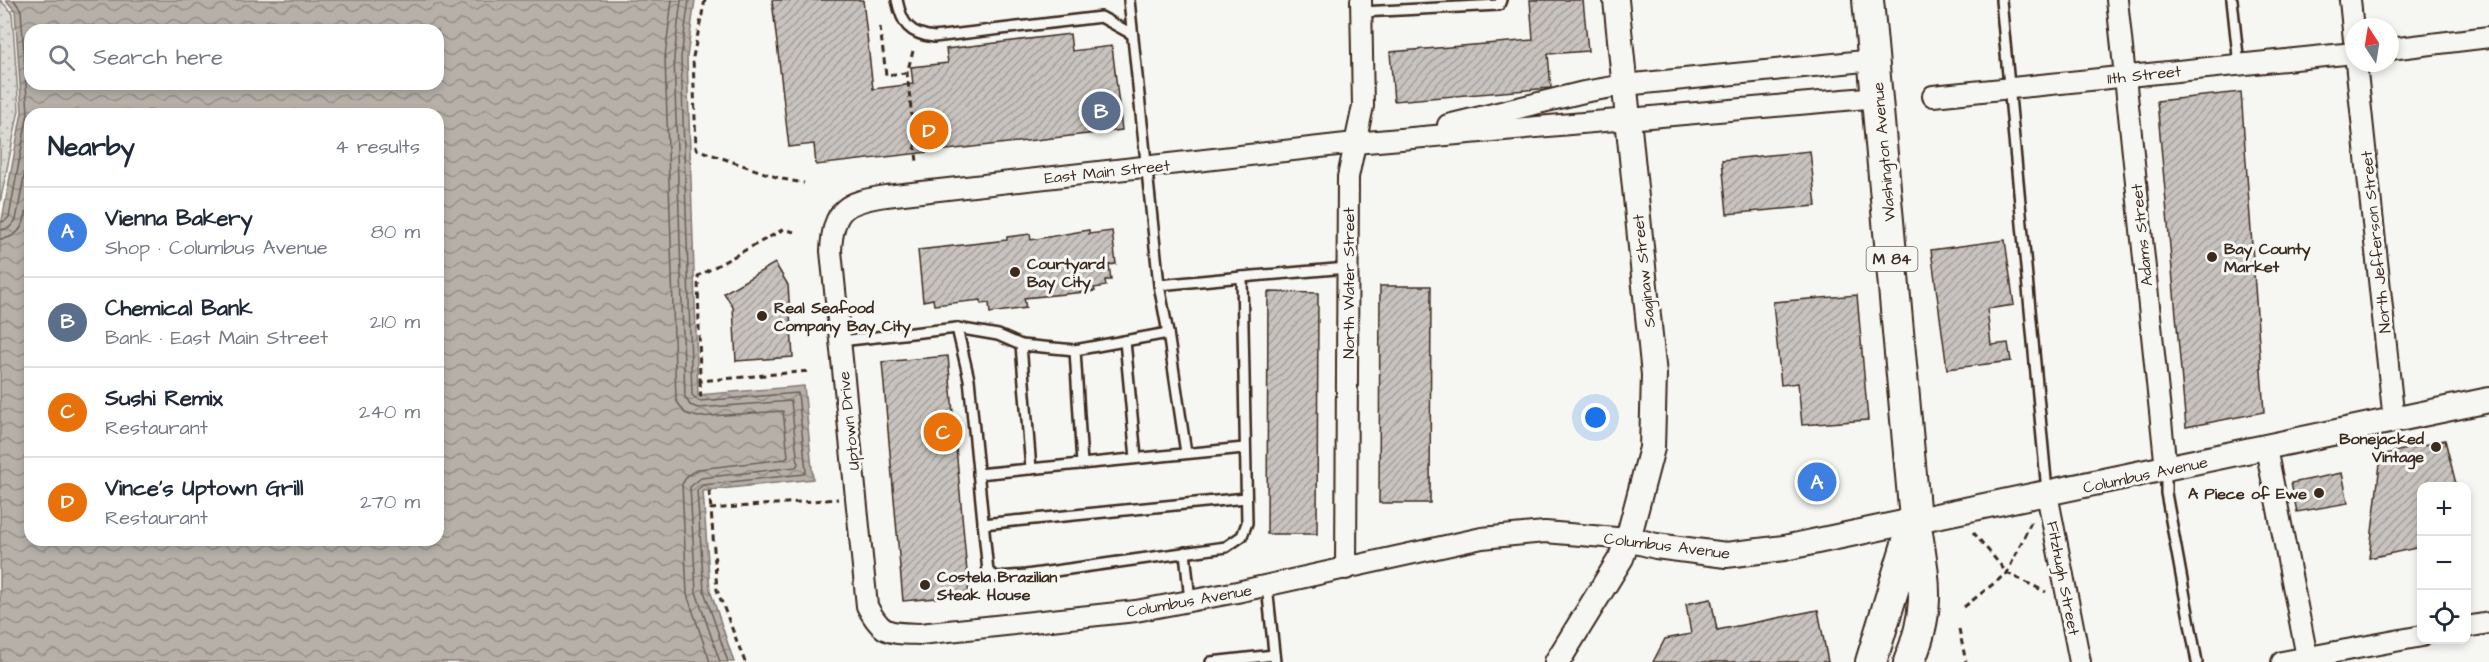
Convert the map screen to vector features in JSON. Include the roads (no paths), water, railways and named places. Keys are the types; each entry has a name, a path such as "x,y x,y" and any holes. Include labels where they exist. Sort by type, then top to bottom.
{"main road":[{"name":"Washington Avenue","path":"1868,0 1915,519"},
{"name":"M 84","path":"1871,662 1915,519"},
{"name":"M 84","path":"1909,662 1923,621 1926,594 1915,519"}],"street":[{"name":"Saginaw Street","path":"1557,662 1621,558 1652,448 1654,375 1616,0"},
{"name":"Adams Street","path":"2117,0 2166,469"},
{"path":"2350,0 2352,18"},
{"name":"North Water Street","path":"1346,569 1348,177 1363,106 1361,6"},
{"path":"2399,48 2489,37"},
{"name":"11th Street","path":"1934,96 2345,54"},
{"name":"East Main Street","path":"1382,140 1584,92 1623,85 1874,60"},
{"name":"North Jefferson Street","path":"2357,72 2394,421"},
{"path":"1627,121 1878,97"},
{"name":"East Main Street","path":"837,216 860,200 1382,140 1592,121 1627,121"},
{"name":"Uptown Drive","path":"837,216 831,231 831,251 867,606 877,625"},
{"name":"Columbus Avenue","path":"877,625 893,633 920,634 1136,611 1267,586 1471,541 1545,532 1628,539 1656,546 1726,555 1784,548 2489,400"},
{"path":"2265,448 2307,660"},
{"name":"Fitzhugh Street","path":"2047,494 2080,662"},
{"path":"2471,626 2489,623"},
{"path":"2282,662 2307,660 2417,637"}],"lane":[{"path":"897,0 900,14 908,27 919,36 934,38 1101,17 1132,34"},
{"path":"1129,0 1159,285 1186,453"},
{"path":"1361,6 1499,4 1501,0"},
{"path":"2001,0 2047,494"},
{"path":"2232,0 2239,64"},
{"path":"1159,285 1348,268"},
{"path":"957,328 969,379 988,572 998,577 1226,547 1242,536 1247,523 1242,277"},
{"path":"840,341 957,328 998,335 1021,345 1075,350 1168,333"},
{"path":"1125,341 1136,458"},
{"path":"1021,345 1030,469"},
{"path":"1075,350 1082,464"},
{"path":"978,474 1244,448"},
{"path":"2166,469 2166,493 2197,662"},
{"path":"983,524 1246,498"},
{"path":"1185,552 1190,601"},
{"path":"1211,662 1274,658 1267,586"}],"water":[{"path":"6,0 695,0 687,57 698,395 804,386 813,479 703,491 710,590 734,662 0,662 0,231 22,112 15,11"}],"place":[{"name":"Chemical Bank","path":"1101,111"},
{"name":"Vince's Uptown Grill","path":"929,130"},
{"name":"Bay County Market","path":"2212,257"},
{"name":"Courtyard Bay City","path":"1015,272"},
{"name":"Real Seafood Company Bay City","path":"762,316"},
{"name":"Sushi Remix","path":"943,432"},
{"name":"Bonejacked Vintage","path":"2436,447"},
{"name":"Vienna Bakery","path":"1817,482"},
{"name":"A Piece of Ewe","path":"2319,493"},
{"name":"Costela Brazilian Steak House","path":"925,585"}]}
